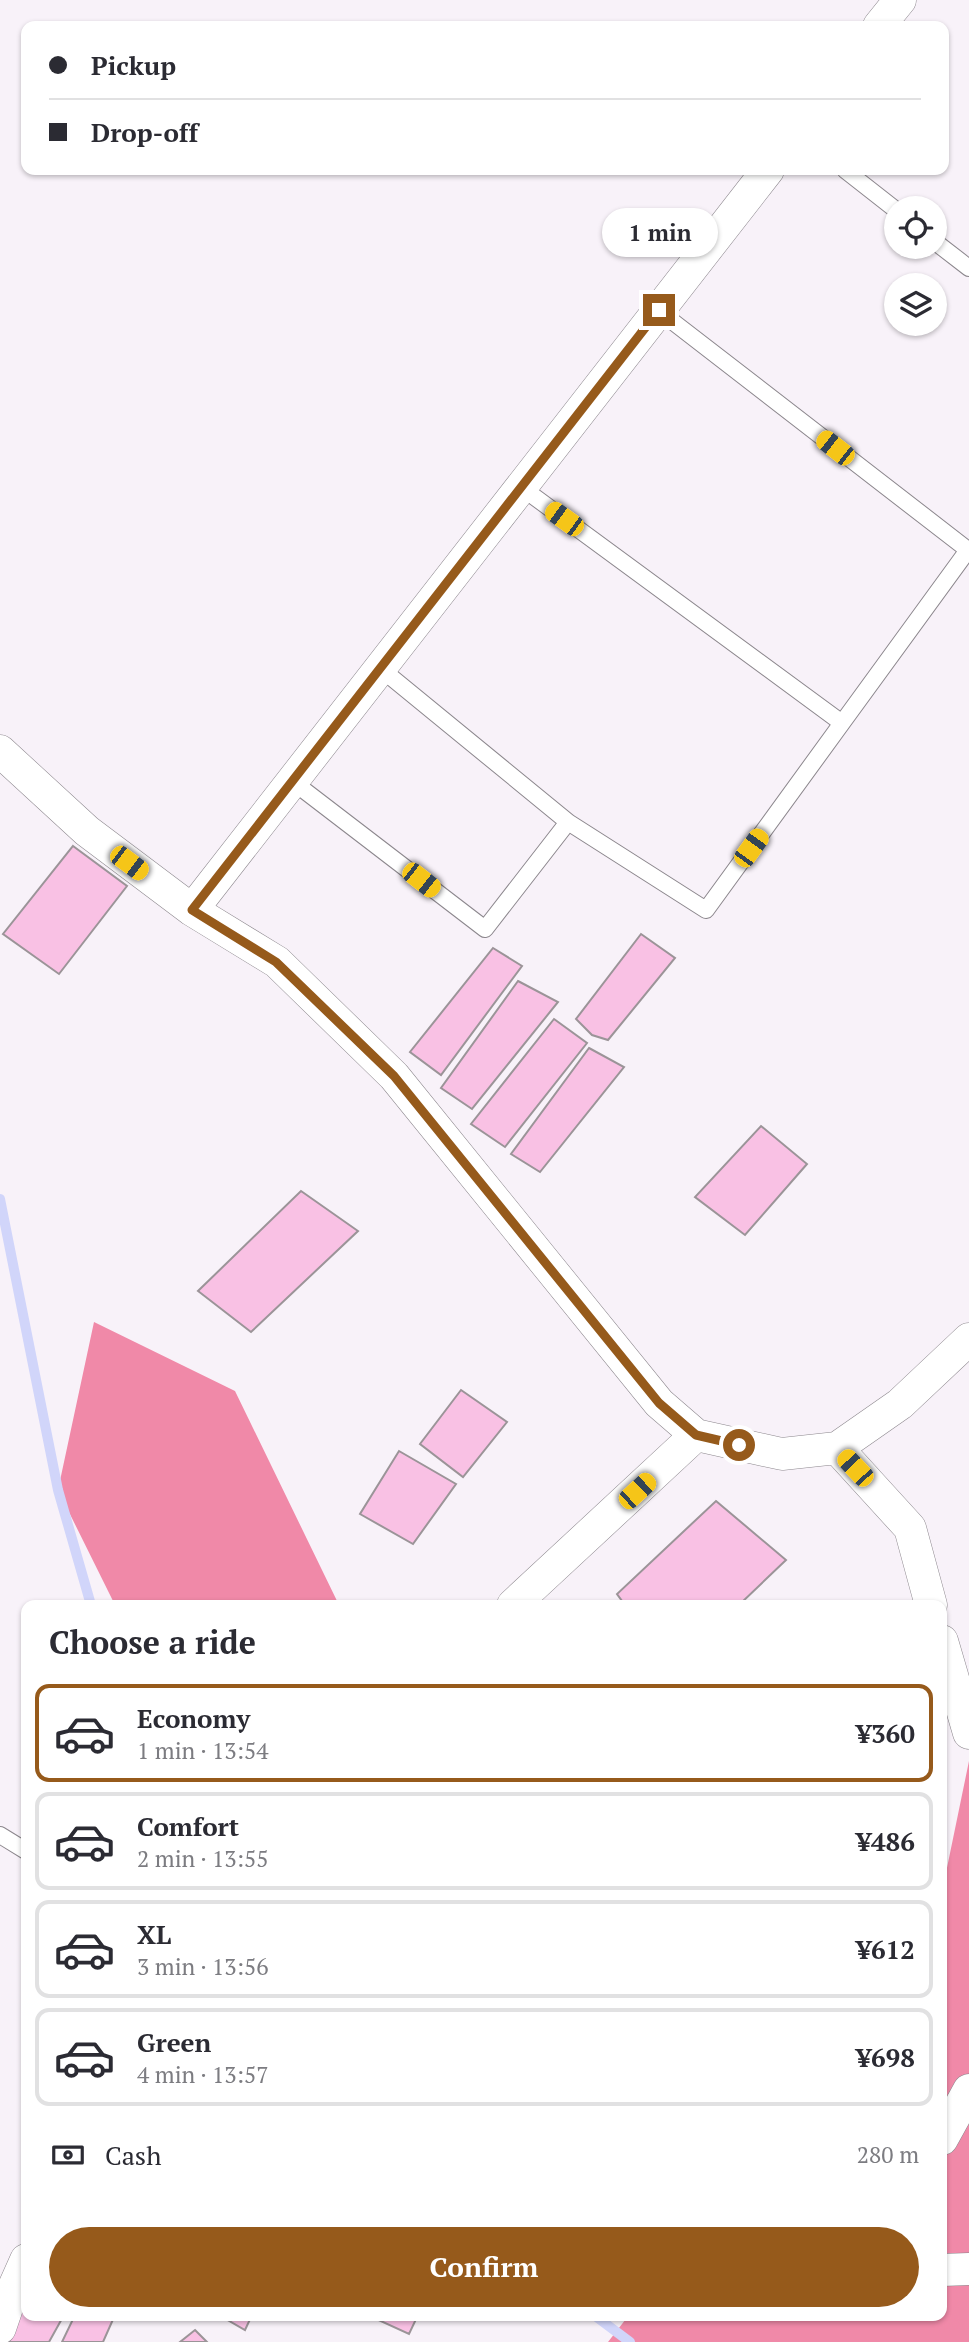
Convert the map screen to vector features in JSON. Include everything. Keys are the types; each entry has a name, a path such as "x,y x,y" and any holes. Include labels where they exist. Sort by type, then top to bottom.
{"street":[{"path":"883,21 900,0"},
{"path":"192,910 764,175"},
{"path":"0,751 87,831 192,910 276,962 394,1076 659,1403 696,1435 782,1454 837,1448 900,1404 969,1339"},
{"path":"518,1600 696,1435"},
{"path":"837,1448 910,1528 930,1600"},
{"path":"947,1659 969,1733"},
{"path":"947,2130 969,2090"},
{"path":"947,2270 969,2269"},
{"path":"0,2328 21,2271"}],"lane":[{"path":"851,175 884,201"},
{"path":"947,250 969,268"},
{"path":"380,668 568,822 706,910 968,550 659,310"},
{"path":"521,487 842,723"},
{"path":"292,781 485,929 568,822"},
{"path":"0,1835 21,1847"}],"shaded area":[{"path":"94,1322 235,1391 337,1600 113,1600 58,1490"},
{"path":"969,1761 969,2342 608,2342 624,2321 947,2321 947,1868"}],"building":[{"path":"73,846 127,886 59,974 3,934"},
{"path":"641,934 675,958 608,1040 592,1035 576,1019"},
{"path":"493,948 522,966 441,1075 410,1052"},
{"path":"518,981 558,1002 472,1109 441,1088"},
{"path":"554,1019 587,1043 505,1147 471,1124"},
{"path":"589,1048 624,1067 540,1172 511,1154"},
{"path":"761,1126 807,1164 745,1235 695,1197"},
{"path":"301,1191 358,1231 251,1332 198,1291"},
{"path":"461,1390 507,1422 463,1477 420,1444"},
{"path":"399,1451 456,1484 413,1544 360,1514"},
{"path":"716,1501 786,1560 744,1600 621,1600 617,1594"},
{"path":"21,2294 21,2321 61,2321 49,2342 7,2342"},
{"path":"72,2321 112,2321 103,2342 62,2342"},
{"path":"229,2321 249,2321 245,2330"},
{"path":"381,2321 415,2321 409,2334"},
{"path":"195,2330 207,2342 180,2342"}],"waterway":[{"path":"0,1199 58,1490 90,1600"},
{"path":"602,2321 630,2342"}],"route":[{"path":"659,310 192,910 276,962 394,1076 659,1403 696,1435 739,1445"}]}
